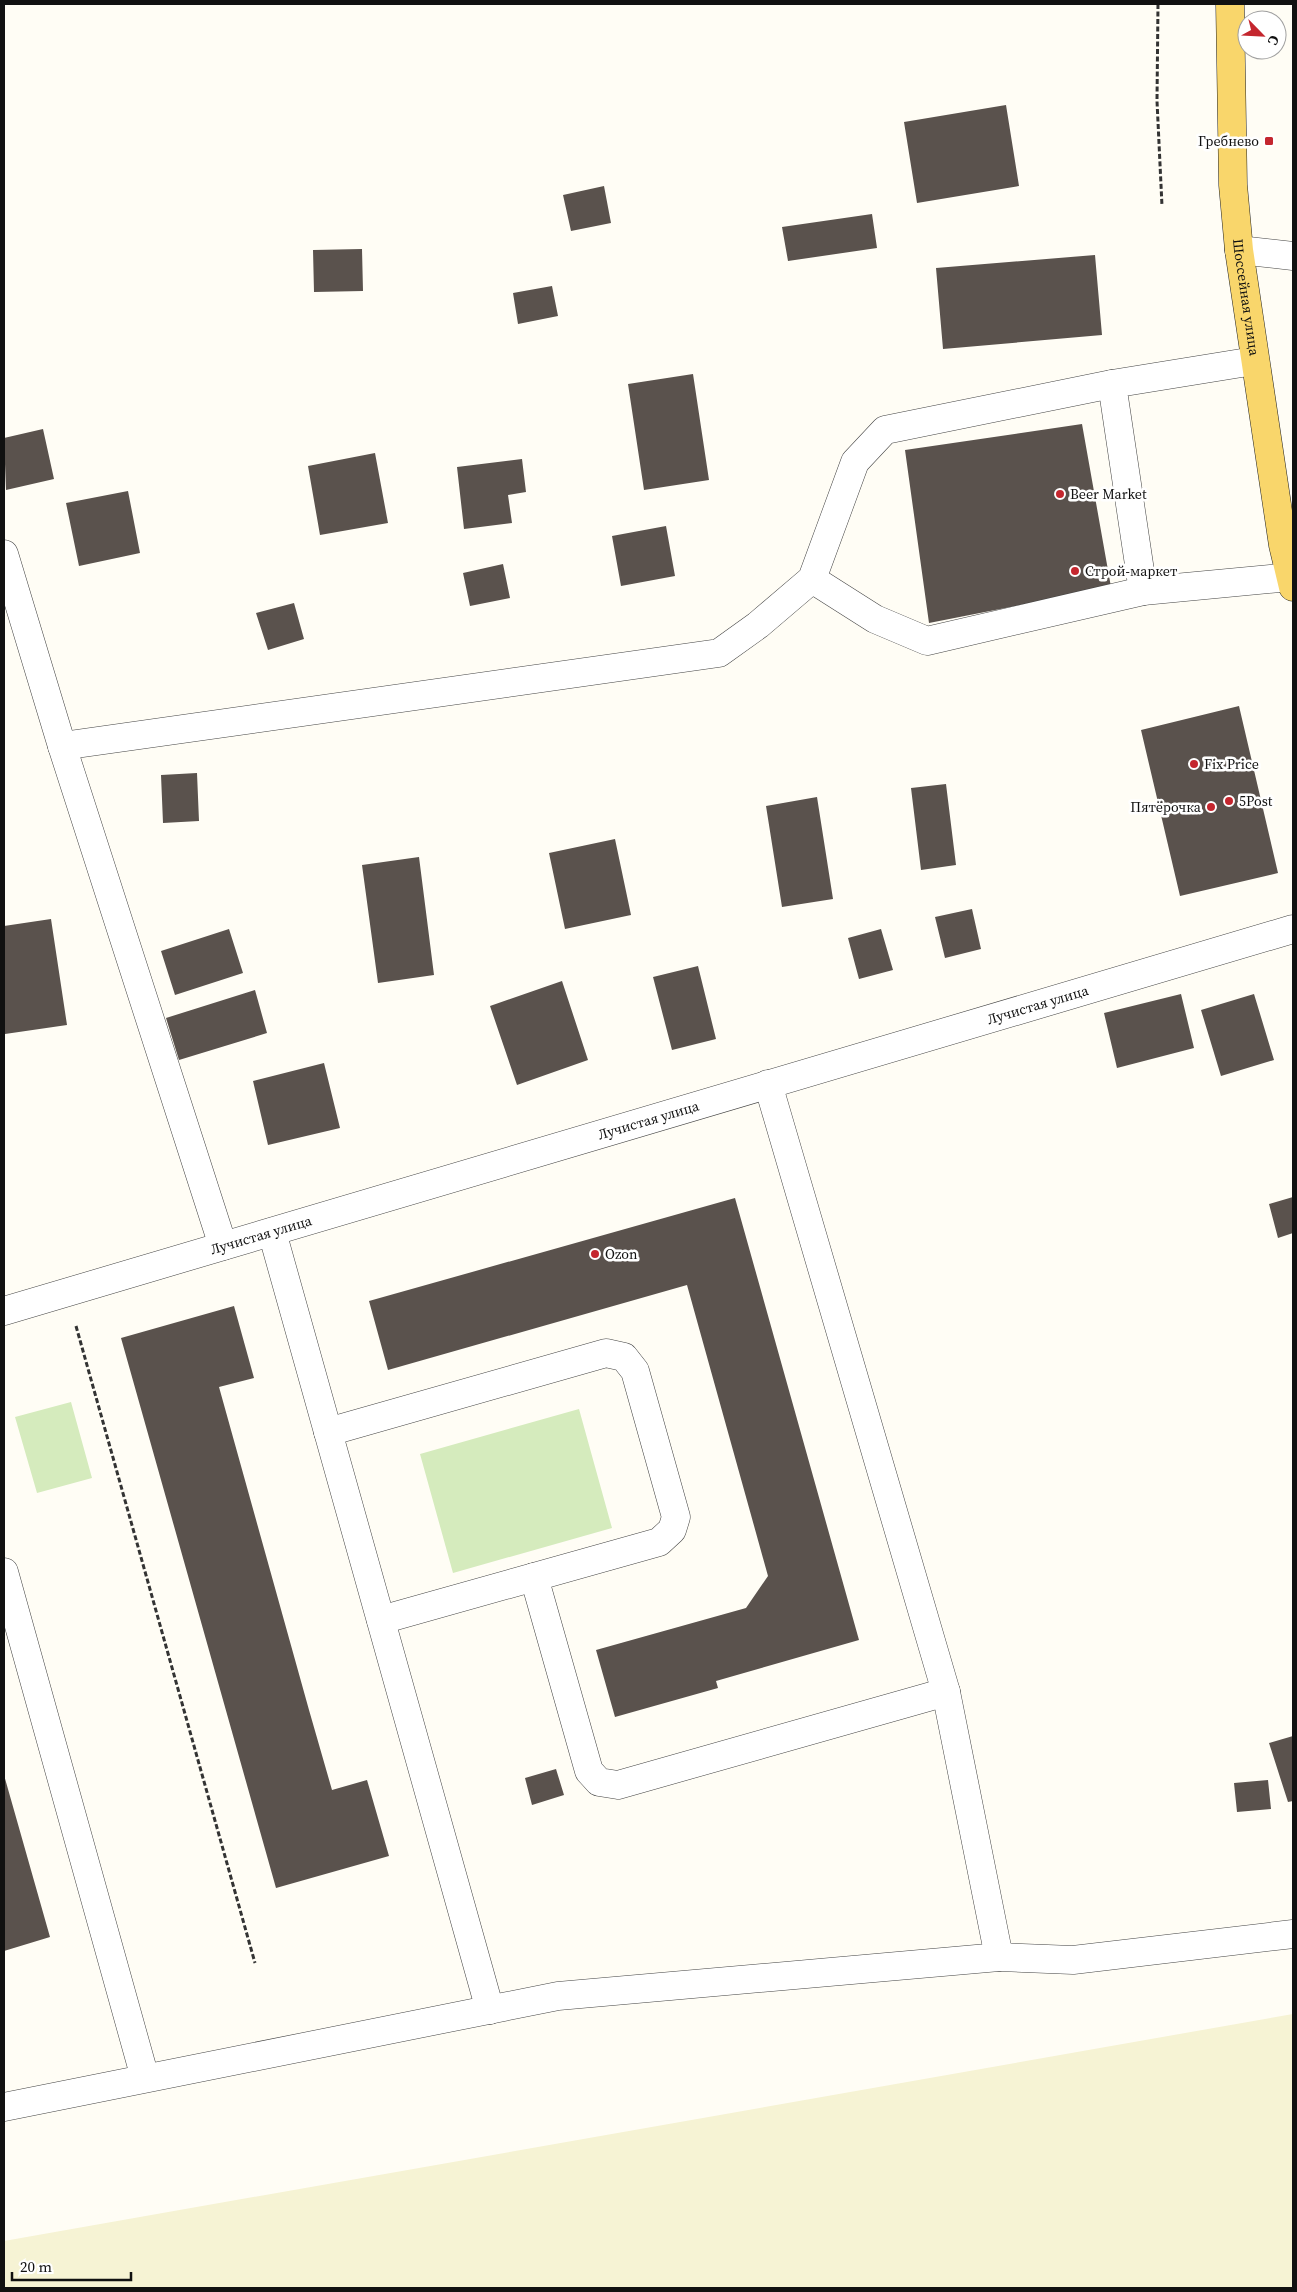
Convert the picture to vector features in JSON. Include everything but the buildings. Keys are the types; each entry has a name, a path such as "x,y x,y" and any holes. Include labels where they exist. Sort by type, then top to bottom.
{"main road":[{"name":"Шоссейная улица","path":"1230,4 1233,185 1239,250 1254,361 1283,545 1292,582"}],"street":[{"path":"1239,250 1293,256"},
{"path":"62,746 718,653 758,625 812,580 855,462 885,430 1112,384 1254,361"},
{"path":"1112,384 1143,592"},
{"path":"4,554 62,746 223,1246"},
{"path":"812,580 875,619 927,641 1143,592 1292,582"},
{"name":"Лучистая улица","path":"4,1311 1293,928"},
{"path":"768,1084 946,1692 999,1957"},
{"path":"272,1232 490,2010"},
{"path":"328,1432 606,1353 624,1357 635,1371 676,1517 672,1530 659,1542 381,1620"},
{"path":"4,1572 145,2078"},
{"path":"534,1577 589,1771 600,1782 618,1785 946,1692"},
{"path":"4,2107 558,1996 999,1957 1074,1960 1293,1934"}],"path":[{"path":"1158,4 1157,101 1162,206"},
{"path":"67,1292 255,1963"}],"shaded area":[{"path":"1293,2014 1293,2288 4,2288 4,2241"}],"green space":[{"path":"71,1402 92,1478 37,1493 15,1417"},
{"path":"579,1409 612,1528 453,1573 420,1454"}],"place":[{"name":"Гребнево","path":"1269,141"},
{"name":"Beer Market","path":"1060,494"},
{"name":"Строй-маркет","path":"1075,571"},
{"name":"Fix Price","path":"1194,764"},
{"name":"5Post","path":"1229,801"},
{"name":"Пятёрочка","path":"1211,807"},
{"name":"Ozon","path":"595,1254"}]}
